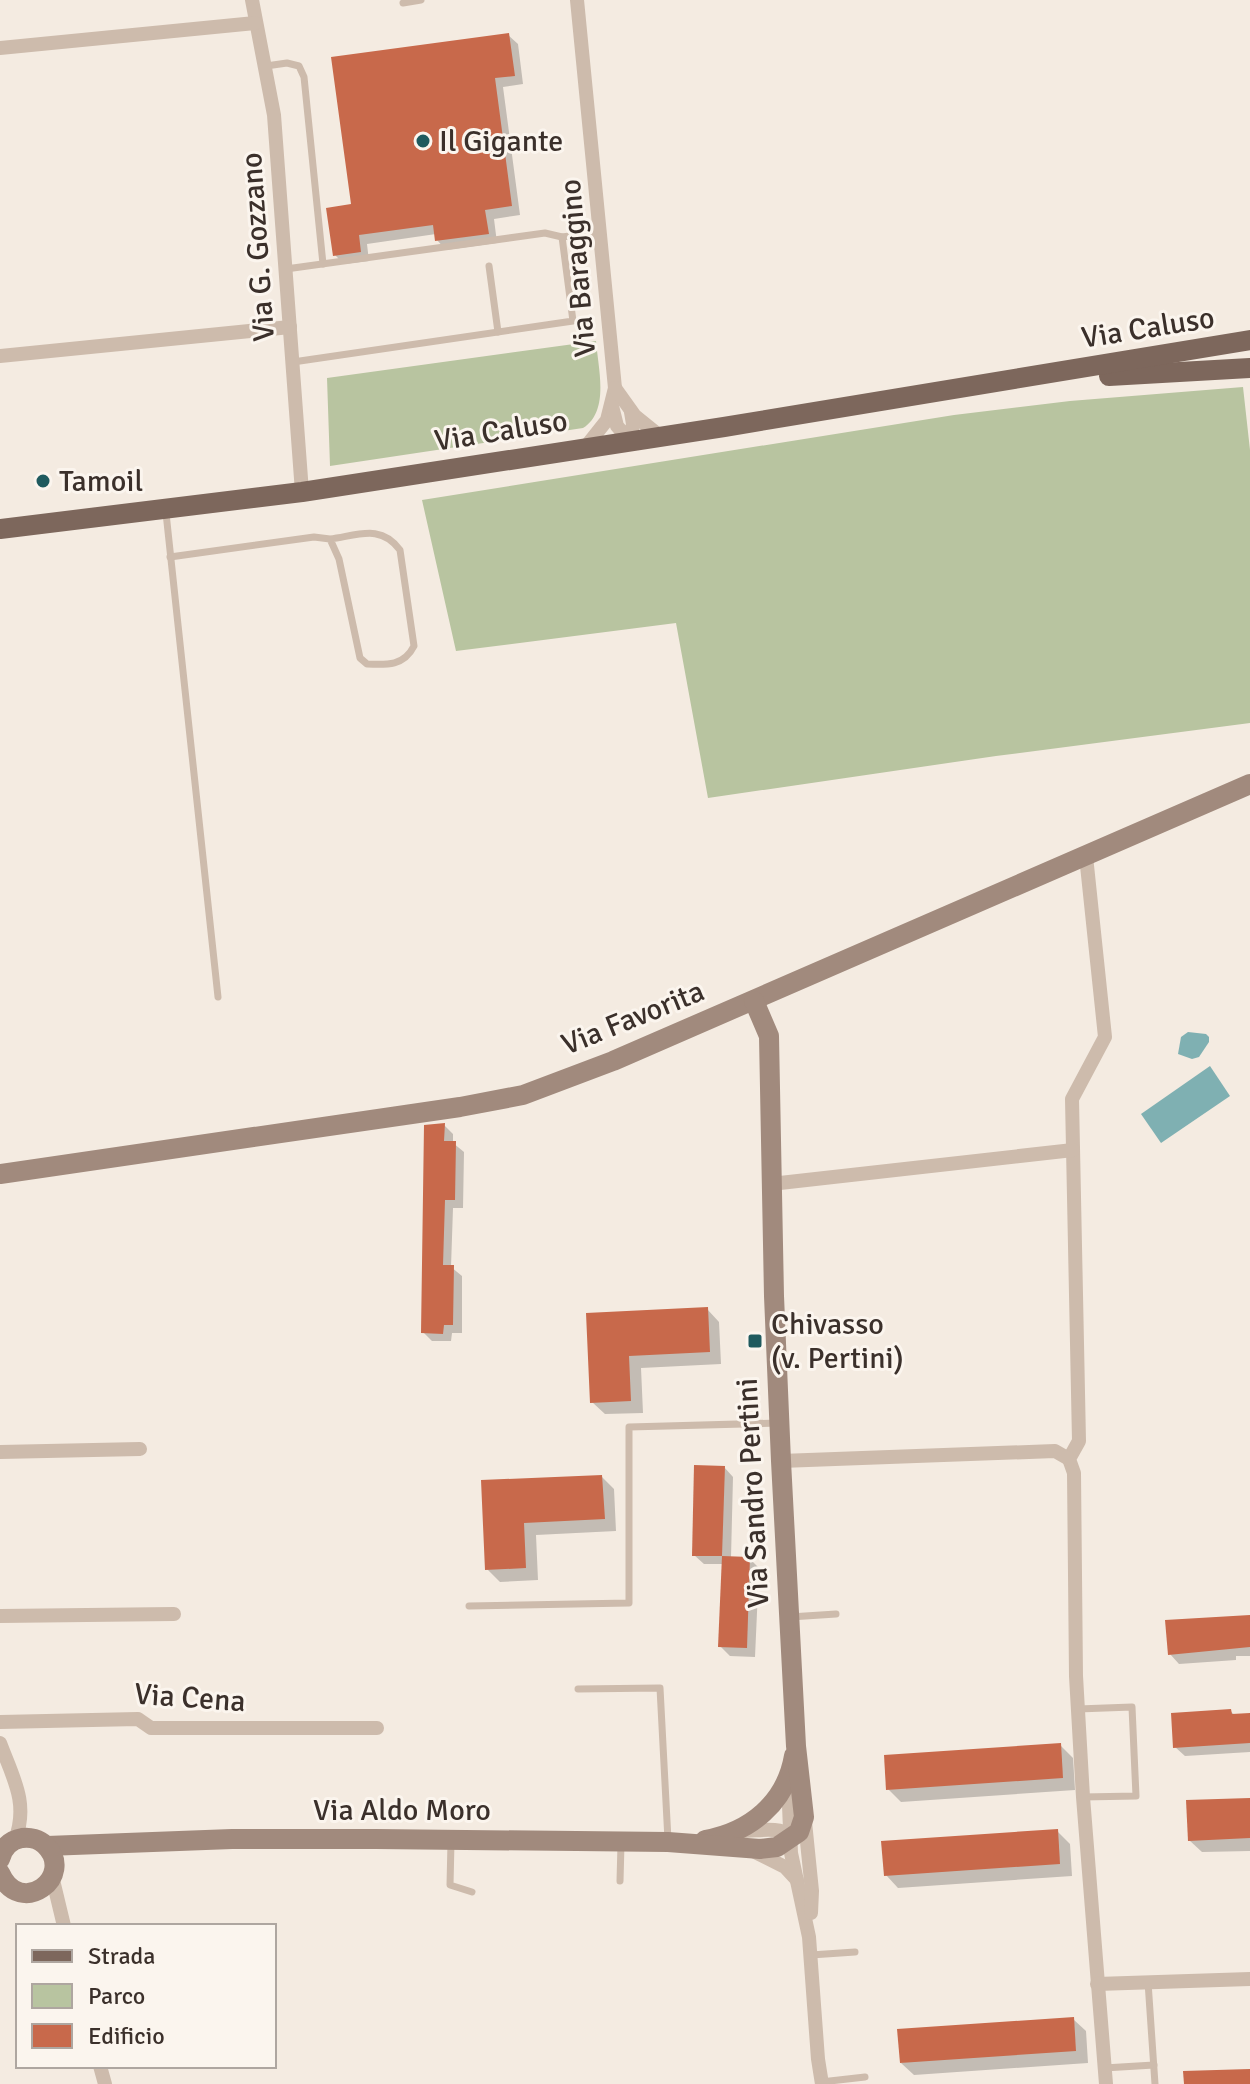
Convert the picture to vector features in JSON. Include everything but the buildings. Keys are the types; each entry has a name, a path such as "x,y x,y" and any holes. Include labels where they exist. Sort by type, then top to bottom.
{"main road":[{"name":"Via Caluso","path":"0,529 302,492 661,437 1250,340"},
{"name":"Via Caluso","path":"1009,381 1250,368"}],"street":[{"name":"Via G. Gozzano","path":"252,0 274,115 302,492"},
{"name":"Via Baraggino","path":"577,0 615,388 607,420 584,449"},
{"path":"0,48 255,23"},
{"path":"0,356 290,327"},
{"name":"Via Baraggino","path":"615,388 631,412 661,437"},
{"path":"612,406 617,426 630,441"},
{"path":"630,441 633,424 631,412"},
{"name":"Via Favorita","path":"0,1174 460,1107 523,1095 613,1061 754,1001 1250,784"},
{"path":"1069,1459 1079,1441 1072,1099 1105,1037 1086,856"},
{"name":"Via Sandro Pertini","path":"754,1001 769,1036 781,1461 796,1746"},
{"path":"771,1184 1073,1150"},
{"path":"0,1452 140,1449"},
{"path":"781,1461 1055,1451 1069,1459 1074,1473 1078,1709 1083,1797 1106,2084"},
{"path":"0,1616 174,1614"},
{"name":"Via Cena","path":"0,1722 138,1719 151,1728 377,1728"},
{"path":"0,1743 22,1805 22,1822 5,1848"},
{"path":"796,1746 788,1781 796,1839 797,1880 809,1937 822,2083"},
{"path":"796,1746 804,1817 796,1839 812,1891 809,1937"},
{"path":"788,1781 742,1840 785,1867 797,1880"},
{"name":"Via Aldo Moro","path":"5,1848 32,1838 47,1846 232,1839 742,1840 777,1847 796,1839"},
{"name":"Via Aldo Moro","path":"36,1892 68,1860 114,1844"},
{"path":"47,1846 54,1862 53,1874 64,1924"},
{"path":"0,1873 18,1892 36,1892 53,1906 63,1924"},
{"path":"1097,1984 1250,1979"}],"lane":[{"path":"403,3 421,0"},
{"path":"266,66 287,63 299,66 304,77 323,264"},
{"path":"286,269 545,233 562,237 600,232"},
{"path":"293,362 573,321 562,237"},
{"path":"489,266 498,332"},
{"path":"165,507 218,997"},
{"path":"170,557 314,537 330,539 375,532 391,538 400,550 414,646 409,656 400,662 367,664 360,658 339,559 330,539"},
{"path":"469,1606 629,1603 629,1427 780,1423"},
{"path":"788,1617 836,1614"},
{"path":"578,1689 660,1688 678,1842"},
{"path":"1078,1709 1132,1707 1136,1796 1083,1797"},
{"path":"451,1840 450,1885 472,1892"},
{"path":"620,1881 621,1841"},
{"path":"811,1955 855,1952"},
{"path":"1148,1982 1155,2084"},
{"path":"1104,2068 1154,2065"},
{"path":"822,2083 865,2077"}],"green space":[{"path":"596,341 600,400 597,411 583,428 330,466 327,378"},
{"path":"1243,387 1250,450 1250,723 708,798 676,623 456,651 422,500 954,415 1070,401"}],"water":[{"path":"1188,1032 1209,1037 1199,1057 1192,1059 1178,1054 1181,1037"},
{"path":"1210,1066 1230,1096 1161,1143 1141,1114"}],"place":[{"name":"Il Gigante","path":"423,141"},
{"name":"Tamoil","path":"43,481"},
{"name":"Chivasso (v. Pertini)","path":"755,1341"}]}
